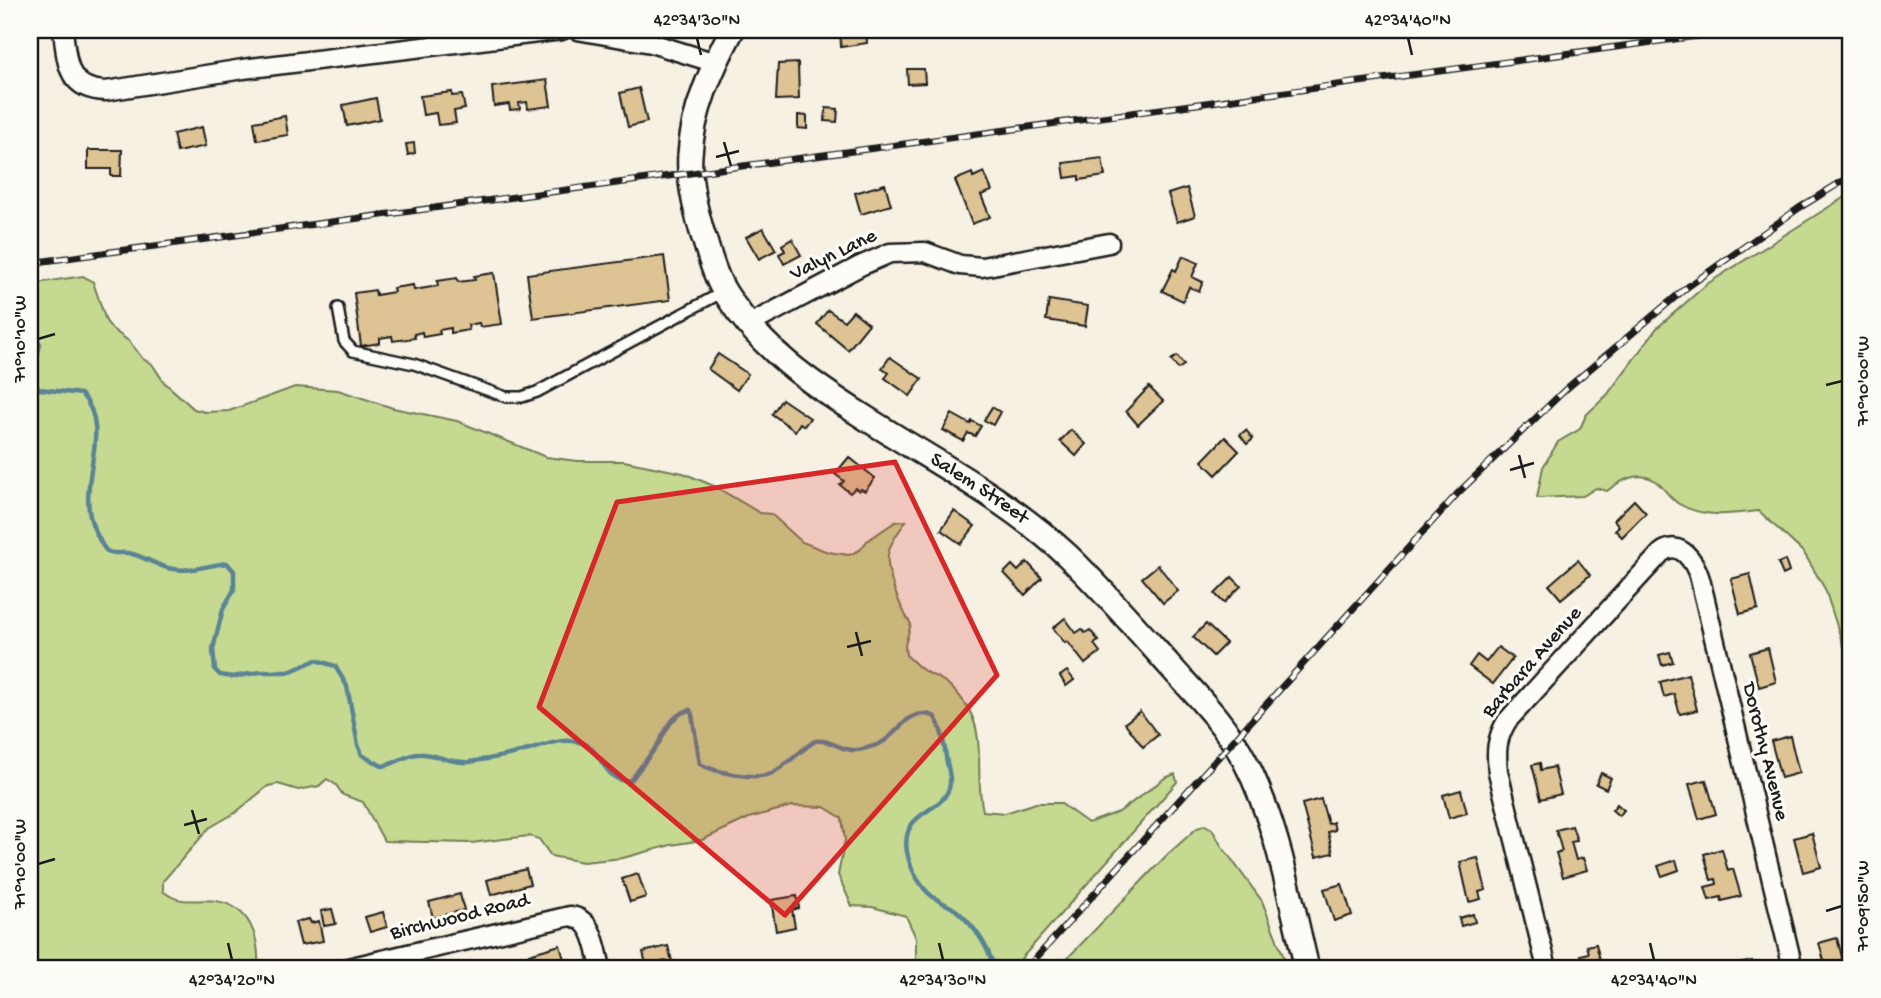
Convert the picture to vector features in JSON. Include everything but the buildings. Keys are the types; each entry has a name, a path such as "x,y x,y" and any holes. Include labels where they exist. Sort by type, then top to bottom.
{"street":[{"path":"63,30 73,77 89,89 106,91 243,69 562,30"},
{"path":"577,30 651,43 716,63"},
{"name":"Salem Street","path":"732,30 707,85 694,130 690,163 701,226 710,258 724,291 748,325 785,362 820,390 971,482 1056,546 1131,622 1210,711 1240,752 1264,803 1307,968"},
{"name":"Valyn Lane","path":"748,325 890,253 925,252 960,265 982,267 1109,243"},
{"name":"Barbara Avenue","path":"1547,968 1498,772 1496,747 1499,737 1507,721 1661,553 1671,547 1682,551"},
{"name":"Dorothy Avenue","path":"1682,551 1694,565 1700,579 1793,968"},
{"name":"Birchwood Road","path":"348,968 570,916 582,920 593,935 601,968"}],"lane":[{"path":"338,308 344,341 350,349 414,364 516,398 537,392 724,291"}],"highlighted area":[{"path":"895,462 997,675 785,915 539,707 617,502"}],"green space":[{"path":"1851,193 1851,651 1843,645 1825,589 1804,553 1759,511 1719,514 1699,512 1676,502 1660,485 1640,476 1626,479 1607,491 1596,488 1583,496 1537,498 1543,467 1558,442 1580,429 1586,415 1607,395 1657,328 1707,284"},
{"path":"83,276 93,282 106,321 112,329 130,342 143,359 152,364 164,382 194,409 205,412 229,411 295,387 338,390 393,408 457,421 546,457 577,461 624,461 683,473 714,486 760,513 771,514 802,542 828,552 849,555 860,550 867,541 895,522 906,521 889,550 888,567 894,588 911,624 905,645 906,655 923,670 948,684 972,716 979,746 983,811 1005,813 1036,803 1060,803 1088,823 1119,812 1165,778 1175,774 1177,782 1013,968 916,968 916,938 906,916 872,907 852,906 838,875 845,840 842,818 824,807 792,806 749,818 702,840 623,858 583,862 551,856 539,839 529,836 471,843 384,841 363,802 343,795 336,785 327,779 319,786 298,790 278,784 268,786 235,813 209,828 163,881 163,891 169,896 228,904 245,916 255,935 258,968 30,968 30,284"},
{"path":"1205,825 1212,829 1262,901 1288,968 1058,968 1167,855 1197,828"}],"waterway":[{"path":"30,264 30,283"},
{"path":"30,326 40,344 33,373 36,386 40,389 81,394 91,409 95,442 88,496 90,515 105,549 112,553 134,554 173,569 194,569 227,563 234,571 234,590 223,609 213,649 215,670 220,675 233,677 260,672 289,672 316,660 335,666 347,686 362,755 382,766 417,754 469,762 509,755 555,742 573,741 587,745 614,777 622,780 631,780 673,720 690,710 700,764 745,776 770,774 815,741 825,741 847,749 862,749 886,740 910,718 925,714 934,716 942,735 950,784 940,802 916,819 910,827 907,852 914,873 927,892 957,911 969,923 984,944 994,968"}],"railway":[{"path":"30,263 1741,30"},
{"path":"1027,968 1459,492 1566,389 1686,288 1799,208 1851,176"}]}
